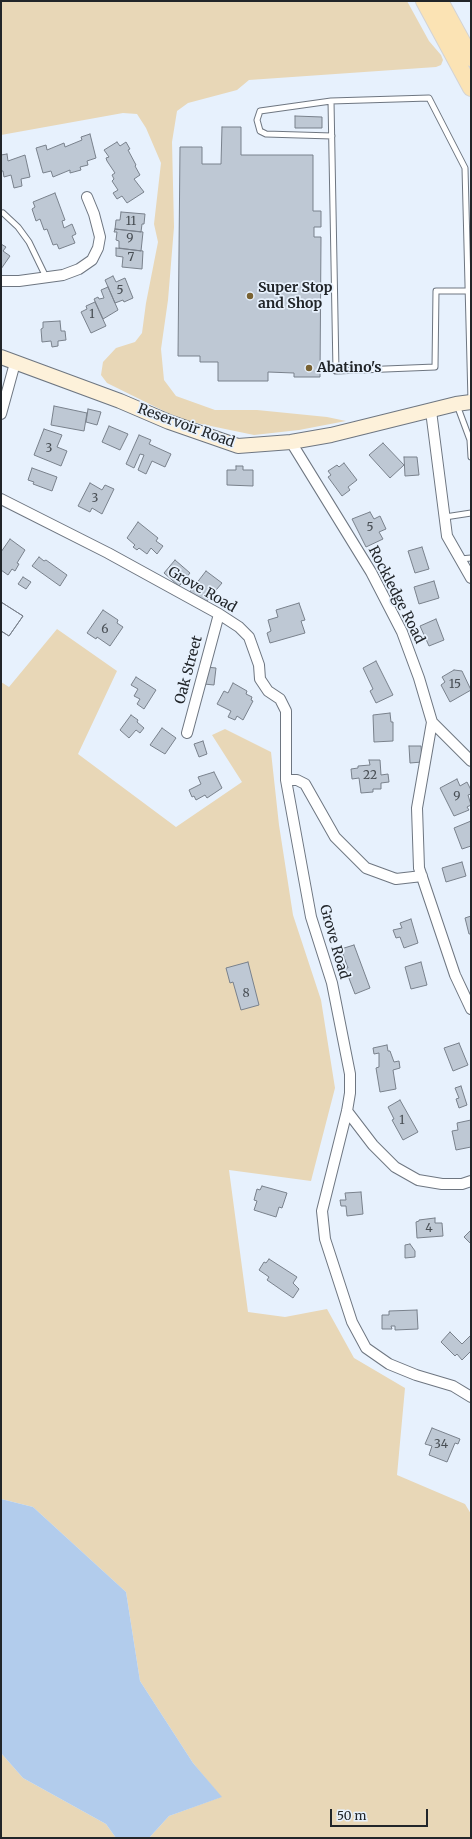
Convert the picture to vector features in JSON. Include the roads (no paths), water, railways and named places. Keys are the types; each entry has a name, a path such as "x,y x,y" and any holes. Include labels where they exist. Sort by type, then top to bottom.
{"main road":[{"path":"424,1 471,88"},
{"path":"440,1 471,58"}],"street":[{"path":"1,280 19,281 64,275 79,269 92,260 98,248 100,237 96,219 87,197"},
{"name":"Reservoir Road","path":"1,357 120,401 169,422 238,446 291,442 331,435 456,404 471,402"},
{"path":"1,414 16,363"},
{"path":"431,411 447,536 471,578"},
{"name":"Rockledge Road","path":"291,442 371,572 402,632 419,678 432,722 471,761"},
{"name":"Grove Road","path":"1,499 108,553 219,614 239,627 249,637 259,665 260,679 268,691 280,699 286,711 286,780 311,917 332,983 350,1074 350,1093 347,1111 322,1212 325,1239 352,1322 366,1348 389,1364 416,1375 453,1386 471,1397"},
{"name":"Oak Street","path":"187,733 219,614"},
{"path":"432,722 417,808 419,868 455,975 471,1010"},
{"path":"286,780 297,780 305,784 335,837 366,868 396,879 422,876"},
{"path":"347,1111 373,1145 395,1167 418,1180 442,1184 462,1184 471,1181"}],"lane":[{"path":"332,136 266,134 260,131 257,120 260,111 331,100 429,98 465,168 468,233 467,291 471,402"},
{"path":"331,100 336,370 435,366 436,291 467,291"},
{"path":"3,213 29,242 46,278"},
{"path":"456,404 470,439 471,457"},
{"path":"445,517 471,513"},
{"path":"460,559 471,558"}],"water":[{"path":"1,1499 33,1507 126,1592 140,1681 193,1763 222,1797 169,1816 149,1838 116,1838 106,1824 23,1778 1,1753"}],"place":[{"name":"Super Stop and Shop","path":"250,296"},
{"name":"Abatino's","path":"309,368"}]}
